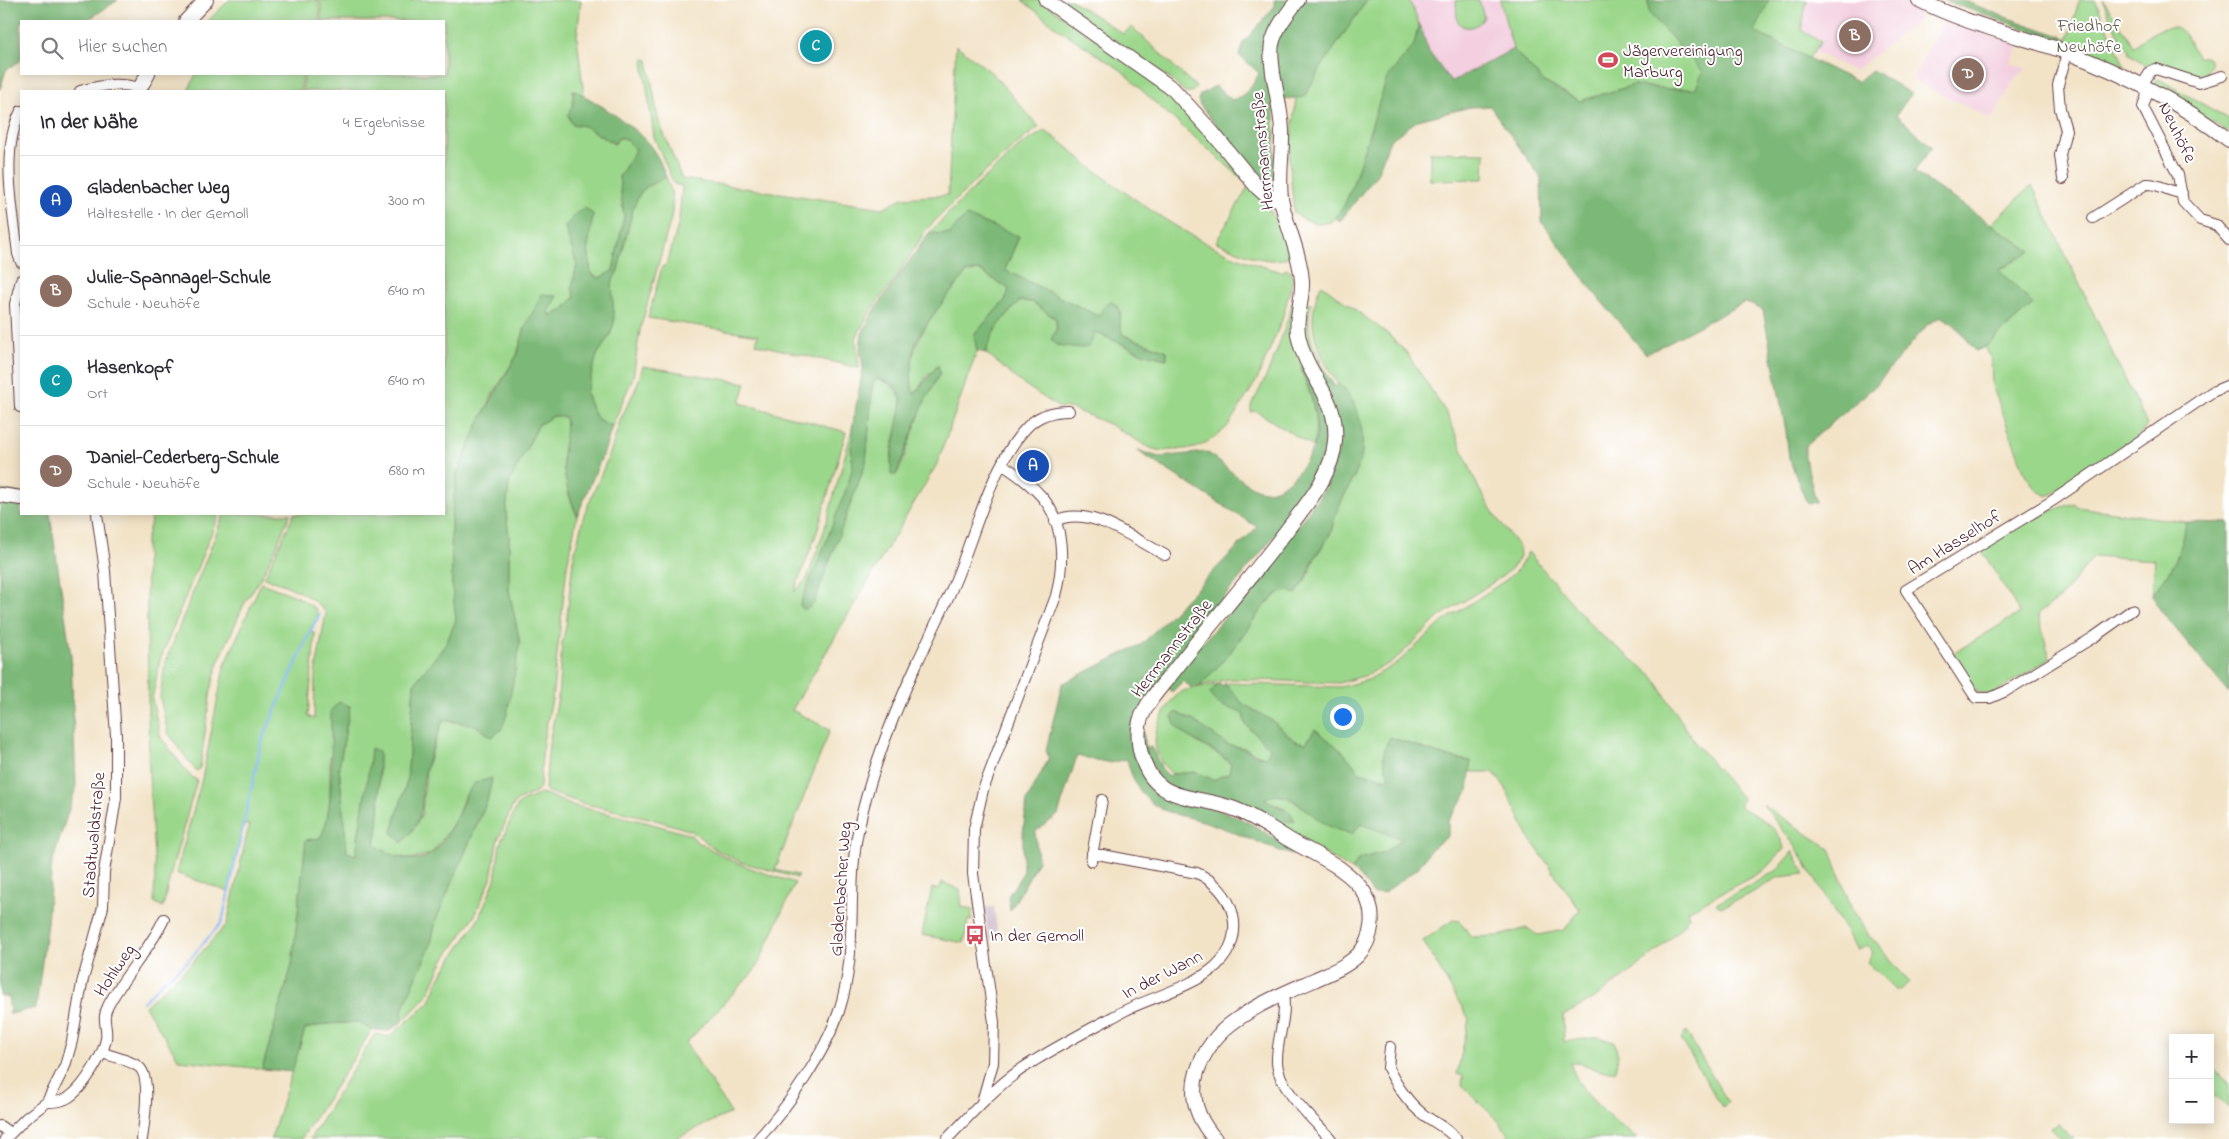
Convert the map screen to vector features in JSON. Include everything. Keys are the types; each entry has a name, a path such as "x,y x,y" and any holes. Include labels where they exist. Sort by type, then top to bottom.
{"street":[{"path":"187,20 206,0"},
{"path":"1046,0 1173,89 1212,132 1257,187 1267,196 1281,200"},
{"name":"Herrmannstraße","path":"1215,1139 1198,1115 1194,1099 1195,1079 1204,1054 1216,1038 1233,1022 1251,1010 1340,968 1354,958 1363,948 1372,922 1370,905 1365,894 1342,870 1251,816 1226,806 1185,798 1163,789 1147,770 1139,747 1138,734 1140,722 1153,697 1255,573 1320,485 1332,460 1335,442 1334,420 1327,396 1305,357 1298,336 1302,281 1295,245 1281,200 1282,128 1271,58 1272,46 1283,19 1298,0"},
{"name":"Neuhöfe","path":"1919,0 1947,13 2067,53 2145,86 2192,114 2229,140"},
{"path":"2063,179 2060,155 2066,130 2060,109 2058,85 2067,53"},
{"name":"Neuhöfe","path":"2222,76 2199,83 2156,69 2151,71 2145,86 2143,107 2178,175 2183,202 2200,220 2216,225 2229,240"},
{"path":"84,90 103,85 122,84 139,90 147,75"},
{"path":"20,113 12,126 6,155 20,259"},
{"path":"2093,218 2146,184 2155,183 2173,193 2182,193"},
{"path":"20,284 15,304 20,406"},
{"name":"Am Hasselhof","path":"2132,610 2094,637 2014,686 1983,700 1976,698 1906,590 2052,501 2212,392 2229,385"},
{"name":"Gladenbacher Weg","path":"758,1139 804,1078 826,1042 839,1011 850,966 855,850 867,792 891,725 956,580 987,496 1013,444 1028,426 1049,413 1069,411"},
{"path":"982,1102 993,1063 994,1022 973,874 974,829 983,790 1056,596 1062,565 1061,546 1055,521 1042,496 1003,465"},
{"path":"0,495 20,498"},
{"name":"Stadtwaldstraße","path":"0,1126 7,1136 48,1102 65,1066 72,1041 82,983 103,907 104,872 116,798 115,726 105,571 97,515"},
{"path":"1055,521 1070,515 1088,516 1165,555"},
{"name":"In der Wann","path":"947,1139 998,1087 1034,1061 1124,1012 1205,974 1220,961 1229,946 1234,922 1230,904 1216,885 1205,876 1197,872 1091,857 1102,800"},
{"name":"Hohlweg","path":"48,1102 64,1100 73,1092 84,1081 103,1053 107,1036 104,1022 107,1007 126,977 148,949 164,919"},
{"path":"1283,994 1285,1019 1277,1060 1278,1070 1290,1092 1331,1139"},
{"path":"1390,1047 1388,1068 1404,1093 1416,1109 1449,1131 1456,1139"},
{"path":"103,1053 132,1064 142,1072 145,1083 146,1106 142,1139"}],"shaded area":[{"path":"1409,0 1500,0 1513,49 1451,82 1429,52"},
{"path":"1807,0 1904,0 1920,10 1919,20 1854,71 1814,51 1821,42 1801,30"},
{"path":"1944,20 2019,45 2011,63 2027,69 2015,79 1992,119 1912,80"},
{"path":"994,907 998,938 989,939 985,908"}],"green space":[{"path":"0,0 118,0 88,20 20,20 20,61 6,70 0,89"},
{"path":"229,0 318,0 320,12 318,20 209,20"},
{"path":"320,0 581,0 577,37 584,96 573,90 573,104 568,115 572,124 584,126 614,144 618,138 624,138 637,149 619,177 624,217 613,271 599,278 591,274 588,248 593,214 565,227 577,265 572,287 575,297 562,311 549,315 549,310 525,327 517,355 492,396 457,474 451,519 452,584 456,620 446,644 414,684 407,781 392,832 402,843 422,814 426,769 443,720 475,725 492,737 520,643 509,590 509,536 506,512 509,483 539,424 554,416 565,417 567,432 563,461 569,495 577,516 567,566 552,699 543,741 540,787 537,792 518,800 512,807 497,842 491,879 474,917 443,961 427,996 403,1021 402,1010 431,944 436,920 487,801 492,779 475,783 464,797 457,817 432,853 411,859 387,854 375,844 379,810 379,753 364,803 356,855 347,852 339,767 350,706 330,758 330,799 326,827 320,838 306,840 292,965 262,1069 179,1060 145,1006 190,965 227,924 249,825 244,825 229,892 176,873 202,779 224,667 261,583 296,596 316,609 318,617 311,630 315,634 308,716 314,719 315,675 326,613 314,601 298,591 264,578 294,515 445,515 445,90 302,90 305,75 445,75 445,20 320,20 322,11"},
{"path":"1022,0 1040,0 1171,92 1266,205 1281,229 1290,256 1272,260 1263,259 1216,242 1249,185 1151,99 1121,70 1057,28"},
{"path":"1057,0 1071,0 1123,34 1132,27 1196,87 1192,92 1185,92 1168,77"},
{"path":"1274,0 1367,0 1326,60 1304,97 1273,100 1275,133 1274,179 1267,185 1261,182 1198,100 1200,95 1215,86 1232,100 1241,96 1252,86 1259,73 1239,55 1243,43 1275,6"},
{"path":"1367,0 1409,0 1419,23 1414,45 1387,78 1352,187 1344,206 1331,222 1311,222 1294,213 1289,157 1296,97 1304,96"},
{"path":"1456,0 1479,0 1484,17 1482,20 1471,27 1462,26 1457,20"},
{"name":"Jägervereinigung Marburg","path":"1500,0 1648,0 1650,13 1704,72 1695,89 1668,89 1634,85 1580,101 1544,82 1513,49"},
{"path":"1648,0 1769,0 1755,32 1857,82 1872,70 1911,94 1896,115 1932,147 1914,172 2031,251 1999,270 2033,304 1985,347 1976,351 1955,325 1941,317 1928,324 1875,386 1805,446 1805,457 1816,502 1807,504 1789,458 1786,431 1763,310 1745,302 1646,354 1600,300 1542,222 1541,178 1490,106 1470,107 1418,120 1390,140 1377,174 1340,221 1335,217 1344,206 1352,187 1387,78 1414,45 1419,23 1429,52 1451,82 1513,49 1544,82 1580,101 1634,85 1668,89 1695,89 1703,72 1649,13"},
{"path":"1769,0 1807,0 1801,30 1821,42 1808,59 1754,32"},
{"path":"1943,0 1962,0 2067,38 2066,43"},
{"name":"Friedhof Neuhöfe","path":"2079,0 2095,0 2125,67 2121,69 2066,48"},
{"path":"2102,0 2129,38 2133,47 2160,29 2175,27 2182,30 2198,58 2205,56 2210,59 2211,65 2205,73 2207,78 2203,80 2153,70 2128,53 2129,50 2121,42"},
{"path":"956,45 993,74 1039,127 976,180 926,230 895,279 872,309 859,332 856,339 859,368 756,344 758,335 648,318 662,267 667,264 679,222 682,186 674,184 654,137 643,61 645,59 648,60 658,119 682,179 883,208 902,198 948,195"},
{"path":"196,75 303,75 300,90 188,90"},
{"path":"2159,79 2229,119 2229,133 2155,86 2155,81"},
{"path":"573,90 606,109 640,135 657,156 666,177 646,187 639,195 633,208 618,270 612,282 614,323 610,335 597,355 586,393 594,414 599,420 612,426 606,447 577,516 563,467 565,417 554,416 539,424 509,483 506,512 509,536 509,590 520,643 507,715 501,730 492,737 475,725 443,720 426,768 420,815 417,823 402,843 392,832 407,781 414,684 446,644 456,620 452,584 451,519 457,474 480,420 517,355 525,327 542,294 557,296 549,310 550,315 562,311 575,297 572,287 577,265 565,227 575,214 585,208 593,214 588,248 591,274 599,278 613,271 624,217 619,177 636,149 624,138 618,138 615,144 584,126 572,124 568,115 573,104"},
{"path":"1044,131 1057,139 1115,185 1183,230 1231,255 1283,272 1285,269 1290,271 1293,278 1282,320 1257,380 1227,427 1214,438 1196,448 1161,451 1150,448 1109,424 1070,408 1058,407 1019,381 986,353 995,331 1020,301 1032,302 1056,319 1056,345 1089,346 1094,332 1145,354 1167,359 1167,351 1123,335 1119,325 1121,312 1098,316 1005,270 1019,237 929,233 979,183 1021,145"},
{"path":"1430,152 1485,153 1484,179 1430,180"},
{"path":"666,177 672,197 671,218 640,330 633,377 612,426 599,420 594,414 586,393 597,355 610,335 614,323 612,282 618,270 633,208 639,195 646,187"},
{"path":"2032,185 2147,425 2142,432 2121,450 2048,496 2038,491 2026,476 1992,385 1991,358 1985,347 2033,304 1999,270 2031,251 1991,224"},
{"path":"966,216 1019,236 1005,270 1098,316 1106,305 1111,302 1118,308 1123,335 1167,351 1166,359 1145,354 1095,332 1090,346 1081,348 1056,345 1051,339 1057,329 1056,319 1032,302 1020,301 995,331 986,353 977,351 974,335 1006,299 1009,289 979,270 966,273 929,321 916,343 911,374 914,395 938,365 940,373 923,405 896,475 891,475 891,461 902,402 899,392 890,383 879,379 873,382 866,462 814,603 807,609 803,609 800,605 802,599 847,487 853,466 851,447 854,437 851,434 863,368 860,348 862,334 874,311 929,233 949,234"},
{"path":"978,270 1009,289 1006,299 974,335 977,351 937,464 792,710 830,730 775,870 798,875 797,878 741,862 716,850 692,831 649,818 581,803 548,792 545,789 549,744 558,698 562,643 566,626 573,560 584,515 612,448 620,420 636,388 643,366 746,383 740,403 846,432 817,532 794,592 807,579 824,531 851,434 854,437 851,447 853,466 847,487 802,599 800,605 803,609 814,603 866,462 873,381 879,379 892,386 899,394 901,414 892,448 891,460 896,475 923,405 934,384 929,373 914,395 910,378 911,361 916,345 934,314 966,273"},
{"path":"1297,285 1304,366 1301,370 1311,398 1315,417 1313,447 1256,411 1251,412 1251,406 1266,377 1278,347"},
{"path":"1322,285 1389,335 1407,353 1447,414 1479,489 1496,517 1519,547 1520,556 1515,565 1503,576 1439,617 1395,660 1367,675 1339,683 1228,679 1200,686 1229,654 1261,610 1277,594 1306,581 1315,558 1331,533 1336,512 1356,473 1362,454 1362,434 1340,384 1338,385 1321,354 1314,333 1313,311"},
{"path":"1304,302 1311,304 1310,333 1314,348 1321,362 1318,360 1314,364 1303,337"},
{"path":"1318,360 1335,387 1340,384 1354,404 1359,415 1362,439 1362,451 1355,475 1335,515 1328,538 1315,557 1305,580 1296,594 1289,591 1276,594 1261,610 1229,654 1200,686 1191,687 1183,681 1172,692 1167,686 1191,655 1254,585 1324,490 1338,454 1314,364"},
{"path":"1302,366 1323,401 1330,434 1326,461 1298,507 1180,651 1139,713 1155,789 1172,798 1215,809 1243,820 1296,852 1291,855 1204,821 1170,813 1162,809 1148,800 1137,786 1127,759 1111,763 1077,756 1058,815 1035,832 1038,861 1010,911 1008,896 1023,873 1023,833 1027,800 1049,758 1046,750 1062,684 1142,644 1257,527 1136,450 1159,457 1207,452 1256,489 1266,491 1276,489 1285,484 1302,466 1314,446 1316,437 1315,411 1301,369"},
{"path":"0,490 20,493 20,515 50,515 71,656 76,787 52,863 47,923 36,1008 10,1014 8,996 0,996"},
{"path":"2075,503 2077,507 2186,522 2182,544 2175,562 2152,595 2155,560 2094,556 2059,599 2038,614 2050,659 1991,695 1977,692 1951,655 2020,613 1981,549 2038,517"},
{"path":"148,515 219,515 160,660 152,699 160,736 190,776 197,780 163,907 154,902 155,873 149,776 146,541 151,521"},
{"path":"224,515 290,515 274,552 244,604 218,663 211,690 200,768 196,771 168,733 160,698 165,663"},
{"path":"2186,522 2229,523 2229,693 2161,611 2152,595 2175,562 2182,544"},
{"path":"1528,552 1597,632 1652,675 1696,744 1743,799 1739,806 1773,828 1782,841 1784,849 1763,871 1687,911 1689,916 1681,927 1632,971 1592,999 1563,1015 1564,1042 1598,1037 1614,1042 1618,1055 1615,1071 1600,1071 1578,1062 1570,1063 1581,1086 1589,1096 1637,1139 1510,1139 1501,1124 1462,1085 1463,1076 1457,1074 1469,1019 1423,941 1453,920 1460,921 1471,937 1499,936 1527,928 1538,935 1564,930 1580,910 1528,836 1505,787 1493,772 1470,772 1470,761 1448,757 1421,748 1386,779 1359,772 1344,753 1315,729 1306,743 1295,741 1272,721 1242,703 1224,683 1340,687 1368,680 1397,663 1444,621 1506,580 1519,568"},
{"path":"1218,684 1210,692 1222,706 1243,714 1246,725 1271,749 1266,757 1242,747 1228,745 1189,720 1172,717 1183,732 1231,764 1229,773 1213,780 1195,772 1172,774 1159,758 1156,750 1156,733 1162,717 1172,701 1183,691"},
{"path":"1218,684 1228,686 1242,703 1272,721 1295,741 1306,743 1315,729 1344,753 1359,772 1386,779 1389,777 1384,757 1385,748 1390,737 1448,757 1471,761 1468,792 1448,821 1448,836 1431,849 1418,868 1384,893 1373,894 1361,877 1352,870 1359,859 1385,852 1402,839 1361,824 1352,834 1337,830 1290,799 1281,796 1264,799 1291,813 1295,821 1284,821 1282,825 1271,825 1184,795 1159,779 1145,749 1151,747 1162,769 1169,776 1172,774 1196,772 1214,780 1229,773 1231,763 1221,755 1185,735 1176,727 1172,717 1176,712 1194,721 1228,745 1243,748 1255,755 1266,757 1270,748 1246,725 1243,714 1219,704 1213,697 1210,692"},
{"path":"339,702 350,706 339,767 347,852 356,855 371,748 379,752 379,810 375,844 402,858 418,859 432,853 452,827 470,788 476,783 492,778 487,801 436,920 431,944 402,1010 403,1021 389,1031 372,1030 358,1022 326,1024 305,1029 292,1072 262,1069 292,965 306,840 320,838 325,826 331,776 331,710"},
{"path":"540,794 545,794 571,805 691,835 699,844 701,843 734,862 795,883 756,969 686,1043 731,1113 674,1139 310,1139 375,1034 389,1037 430,1002 439,978 478,920 495,880 500,844 516,808 521,802"},
{"path":"1273,794 1288,797 1329,826 1351,834 1361,824 1403,839 1385,852 1359,859 1352,870 1287,831 1282,825 1284,808 1263,798"},
{"path":"1763,805 1830,849 1853,912 1869,935 1909,982 1901,990 1895,989 1867,963 1873,952 1868,946 1857,950 1796,847"},
{"path":"1793,851 1805,874 1779,877 1748,895 1721,907 1716,904 1776,871"},
{"path":"942,882 960,890 962,907 972,909 972,921 968,920 964,943 922,935 932,888 939,890"},
{"path":"358,1022 372,1030 301,1139 271,1139 305,1029 326,1024"},
{"path":"1686,1031 1728,1103 1722,1107 1681,1039"},
{"path":"2214,1068 2229,1084 2229,1108 2214,1095"},
{"path":"2059,1124 2073,1139 2061,1139 2051,1128"}],"waterway":[{"path":"143,1002 163,981 187,962 222,922 262,740 320,614"}],"place":[{"name":"Julie-Spannagel-Schule","path":"1855,36"},
{"name":"Hasenkopf","path":"816,46"},
{"name":"Jägervereinigung Marburg","path":"1608,60"},
{"name":"Daniel-Cederberg-Schule","path":"1968,74"},
{"name":"Gladenbacher Weg","path":"1033,466"},
{"name":"In der Gemoll","path":"975,935"}]}
